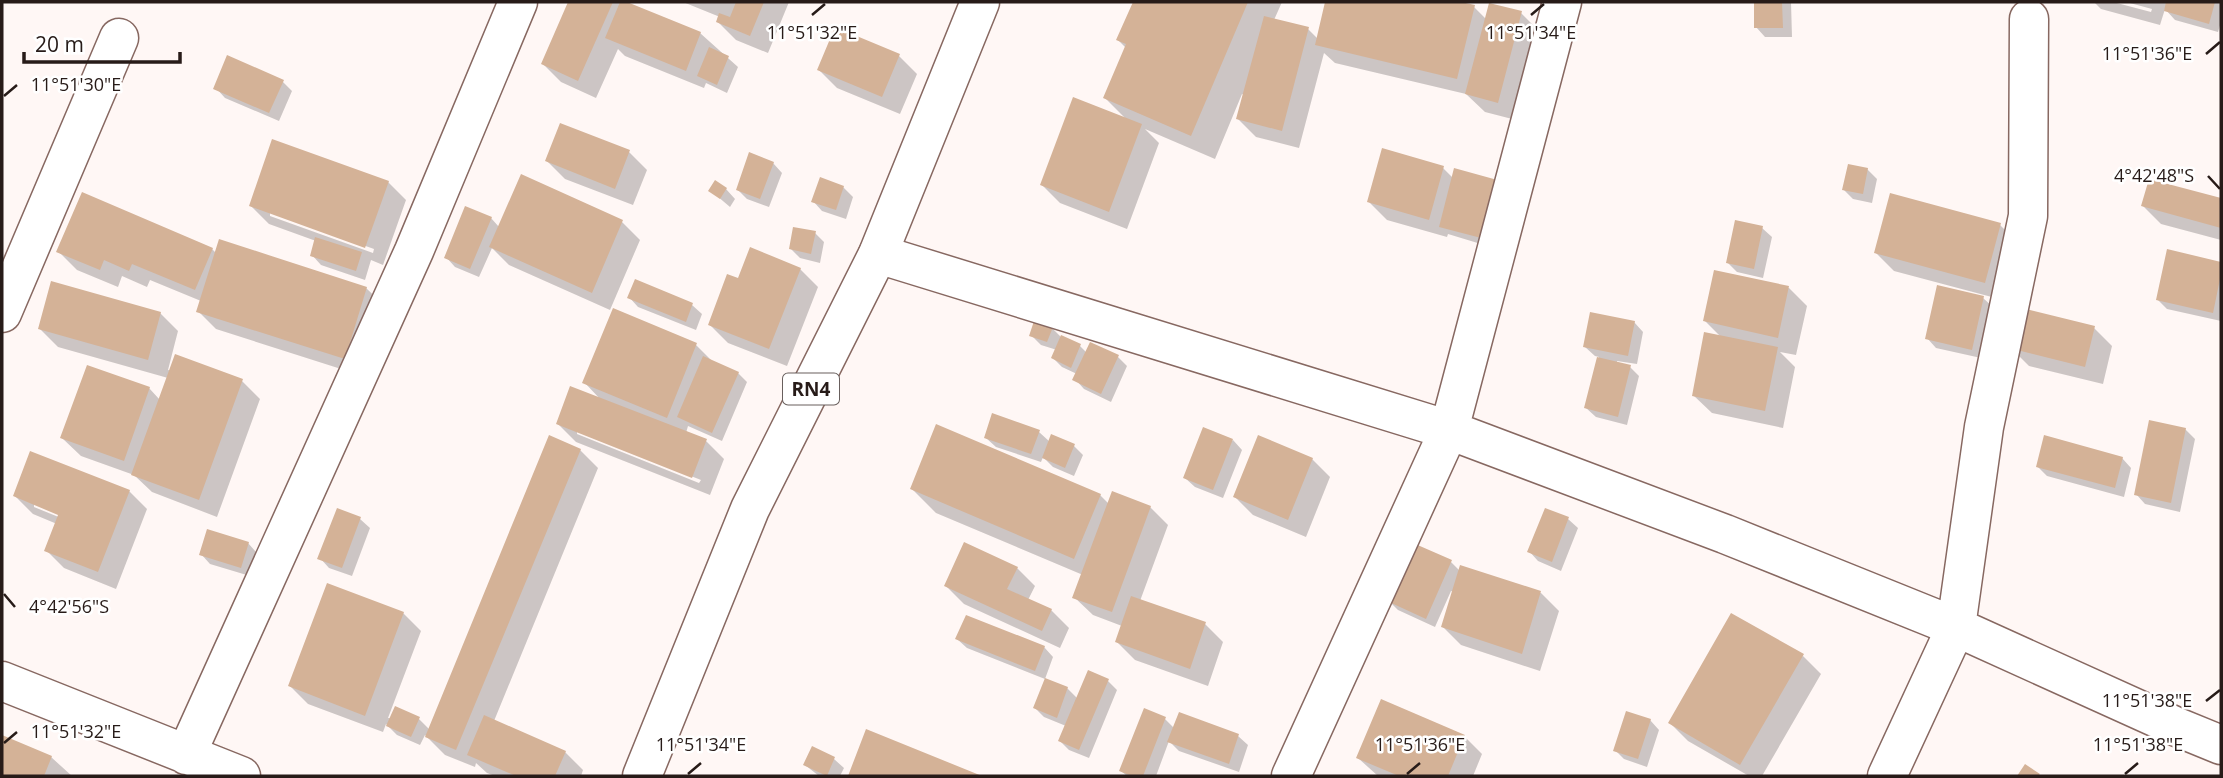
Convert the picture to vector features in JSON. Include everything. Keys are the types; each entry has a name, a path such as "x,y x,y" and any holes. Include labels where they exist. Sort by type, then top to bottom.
{"main road":[{"path":"186,755 415,251 518,2"},
{"name":"RN4","path":"642,776 750,509 878,254 981,2"},
{"path":"1291,776 1449,430 1562,2"},
{"path":"1887,776 1956,626 1984,427 2028,216 2029,19"},
{"path":"2,313 119,38"},
{"path":"878,254 1449,430 1725,534 1956,626 2221,745"},
{"path":"2,681 233,775"}],"building":[{"path":"568,2 613,2 578,81 541,64"},
{"path":"620,2 627,2 701,32 686,71 605,38"},
{"path":"736,2 764,2 750,36 716,22 719,13 730,17"},
{"path":"1133,2 1248,2 1191,136 1103,98 1126,44 1116,40"},
{"path":"1325,2 1461,2 1475,5 1457,79 1315,45"},
{"path":"1754,2 1782,2 1783,28 1754,28"},
{"path":"2166,2 2215,2 2209,24 2164,11"},
{"path":"1489,3 1522,11 1498,103 1465,94"},
{"path":"1264,16 1309,27 1282,131 1236,119"},
{"path":"835,27 900,54 882,97 817,70"},
{"path":"709,47 729,56 717,85 697,76"},
{"path":"227,55 284,80 269,113 213,89"},
{"path":"1073,97 1142,124 1109,212 1040,185"},
{"path":"560,123 630,150 615,189 545,161"},
{"path":"272,139 389,181 365,248 249,206"},
{"path":"1382,148 1444,166 1429,220 1367,202"},
{"path":"749,152 774,162 760,199 736,190"},
{"path":"1848,164 1868,168 1863,194 1842,190"},
{"path":"1454,168 1501,181 1485,239 1439,227"},
{"path":"521,174 623,220 592,293 489,247"},
{"path":"820,177 844,186 836,210 811,202"},
{"path":"2149,179 2221,198 2221,228 2141,206"},
{"path":"715,180 727,188 720,199 708,191"},
{"path":"82,192 213,248 195,290 132,264 129,271 104,260 100,270 56,252"},
{"path":"1890,193 2001,223 1985,283 1874,253"},
{"path":"465,206 492,217 470,269 444,258"},
{"path":"1735,220 1763,226 1754,269 1726,263"},
{"path":"793,227 816,231 811,254 789,249"},
{"path":"315,237 362,252 356,271 310,256"},
{"path":"219,239 367,287 345,359 196,312"},
{"path":"750,247 801,268 769,349 708,325 727,274 738,278"},
{"path":"2167,249 2221,262 2213,313 2156,300"},
{"path":"1714,270 1789,286 1778,338 1703,321"},
{"path":"635,279 693,303 686,322 627,298"},
{"path":"51,281 161,312 148,360 38,329"},
{"path":"1937,285 1984,296 1972,350 1925,339"},
{"path":"2018,307 2095,326 2085,367 2009,348"},
{"path":"613,308 697,343 667,418 582,383"},
{"path":"1590,312 1635,321 1628,356 1583,347"},
{"path":"1034,321 1053,327 1047,342 1029,336"},
{"path":"1704,332 1778,347 1765,411 1692,396"},
{"path":"1061,335 1081,344 1071,368 1051,358"},
{"path":"1090,342 1119,355 1101,394 1072,380"},
{"path":"175,354 243,379 199,500 131,475"},
{"path":"703,356 739,372 712,433 677,417"},
{"path":"1597,357 1631,365 1618,417 1584,408"},
{"path":"87,365 150,387 124,461 60,438"},
{"path":"570,386 707,439 692,478 556,424"},
{"path":"992,413 1040,430 1031,454 984,438"},
{"path":"2149,420 2186,428 2171,503 2134,495"},
{"path":"936,424 1101,494 1074,559 910,489"},
{"path":"1203,427 1233,439 1213,490 1183,478"},
{"path":"1051,434 1075,444 1065,468 1042,458"},
{"path":"549,435 581,449 456,750 425,737"},
{"path":"1258,435 1313,458 1288,520 1233,497"},
{"path":"2044,435 2123,457 2115,488 2036,467"},
{"path":"30,451 130,490 98,572 44,551 58,515 13,496"},
{"path":"1112,491 1151,506 1112,612 1072,598"},
{"path":"337,508 361,517 342,568 317,559"},
{"path":"1545,508 1569,517 1552,562 1527,552"},
{"path":"207,529 249,542 241,568 199,555"},
{"path":"964,542 1018,567 1007,589 1052,609 1042,631 944,586"},
{"path":"1413,543 1452,560 1426,619 1387,601"},
{"path":"1460,565 1541,591 1522,654 1441,627"},
{"path":"327,583 404,612 365,716 288,686"},
{"path":"1131,596 1206,622 1190,669 1115,642"},
{"path":"1731,613 1804,654 1740,765 1668,723"},
{"path":"966,615 1045,646 1035,671 955,639"},
{"path":"1088,670 1109,679 1079,750 1058,741"},
{"path":"1045,678 1068,687 1057,718 1033,708"},
{"path":"1381,699 1465,735 1448,776 1399,776 1356,758"},
{"path":"395,706 420,717 411,737 386,726"},
{"path":"1144,708 1166,717 1143,776 1132,776 1119,771"},
{"path":"1626,711 1651,719 1638,759 1613,751"},
{"path":"1179,712 1239,734 1229,764 1167,742"},
{"path":"484,715 566,751 555,776 516,776 467,755"},
{"path":"866,729 982,776 848,776"},
{"path":"2,735 52,756 44,776 2,776"},
{"path":"812,746 835,757 827,776 803,765"},
{"path":"2025,764 2040,774 2017,776"}]}
